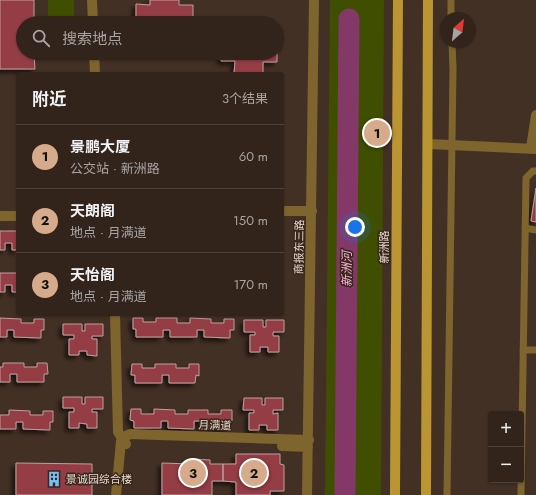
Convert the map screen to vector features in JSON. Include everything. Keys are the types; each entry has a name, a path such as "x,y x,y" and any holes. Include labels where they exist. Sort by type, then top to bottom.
{"main road":[{"name":"新洲路","path":"395,495 398,0"},
{"path":"426,495 428,0"}],"street":[{"path":"92,0 93,16"},
{"name":"商报东三路","path":"307,495 314,0"},
{"path":"94,60 95,72"},
{"path":"428,144 533,149 536,115"},
{"path":"284,211 312,211"},
{"path":"0,216 16,216"},
{"path":"115,316 118,432 124,441 123,495"},
{"name":"月满道","path":"124,441 130,434 136,434 308,443"},
{"path":"116,495 120,446 124,441"}],"lane":[{"path":"451,0 451,12"},
{"path":"447,495 452,48"},
{"path":"522,495 526,178 533,171 536,171"},
{"path":"525,228 536,230"},
{"path":"524,350 536,350"}],"green space":[{"path":"48,0 74,0 74,16 48,16"},
{"path":"330,0 384,0 381,495 325,495"}],"building":[{"path":"0,0 34,0 34,16 16,16 16,60 34,60 35,69 0,69"},
{"path":"150,0 179,0 179,5 193,5 193,16 136,16 136,4 150,5"},
{"path":"277,60 277,62 263,62 263,72 234,72 235,61 221,61"},
{"path":"536,188 536,222 531,221"},
{"path":"0,231 16,231 16,250 12,250 12,243 5,243 5,250 0,250"},
{"path":"0,273 16,273 16,292 12,292 12,285 5,285 5,292 0,292"},
{"path":"0,318 21,319 21,323 34,323 34,319 44,319 44,330 41,330 41,338 14,337 14,330 7,330 7,337 0,337"},
{"path":"133,318 143,318 143,322 156,322 156,318 177,318 177,323 190,323 190,318 211,319 211,323 224,323 224,319 234,319 234,330 230,330 230,338 204,337 204,330 197,330 197,337 170,337 170,330 163,330 163,337 136,337 136,329 133,329"},
{"path":"244,320 263,320 263,327 266,327 266,320 284,320 284,332 273,332 273,336 279,336 279,352 268,352 268,347 260,347 260,352 250,352 250,335 255,335 255,332 244,332"},
{"path":"63,324 82,324 82,331 85,331 85,324 103,324 103,336 92,336 92,339 97,339 97,356 87,355 87,351 79,351 79,355 69,355 69,339 74,339 74,335 63,335"},
{"path":"3,363 24,363 24,367 37,367 37,363 47,363 48,374 44,374 44,382 17,382 17,374 10,374 10,382 0,382 0,367 3,367"},
{"path":"132,364 142,364 142,368 155,368 155,364 176,364 176,368 189,368 189,364 199,364 199,376 196,375 195,383 169,383 169,375 162,375 162,383 135,383 135,375 131,375"},
{"path":"63,397 82,397 82,404 85,404 85,397 103,397 103,409 92,409 92,412 97,412 97,428 87,428 87,424 79,423 79,428 69,428 69,412 74,412 74,408 63,408"},
{"path":"244,398 262,398 262,405 265,405 265,398 283,398 283,410 273,410 273,414 278,413 278,430 267,430 267,425 259,425 259,430 249,430 249,413 254,413 254,410 243,410"},
{"path":"131,409 141,409 141,414 154,414 154,409 175,410 175,414 188,414 188,410 208,410 208,414 221,414 221,410 232,410 232,421 228,421 228,429 201,429 201,421 194,421 194,429 168,428 168,421 161,421 161,428 134,428 134,421 130,420"},
{"path":"9,410 30,411 30,415 43,415 43,411 53,411 53,422 50,422 50,430 23,429 23,422 16,422 16,429 0,429 0,415 9,415"},
{"path":"236,454 280,454 280,464 284,465 284,491 270,491 270,495 236,495 236,482 223,481 223,464 236,464"},
{"path":"192,459 210,460 210,464 223,464 223,481 212,481 212,495 162,495 162,463 192,464"},
{"name":"景诚园综合楼","path":"16,463 92,464 92,495 16,495"}],"waterway":[{"name":"新洲河","path":"345,495 349,19"}],"place":[{"name":"景鹏大厦","path":"377,133"},
{"name":"天怡阁","path":"193,473"},
{"name":"天朗阁","path":"254,473"},
{"name":"景诚园综合楼","path":"54,479"}]}
